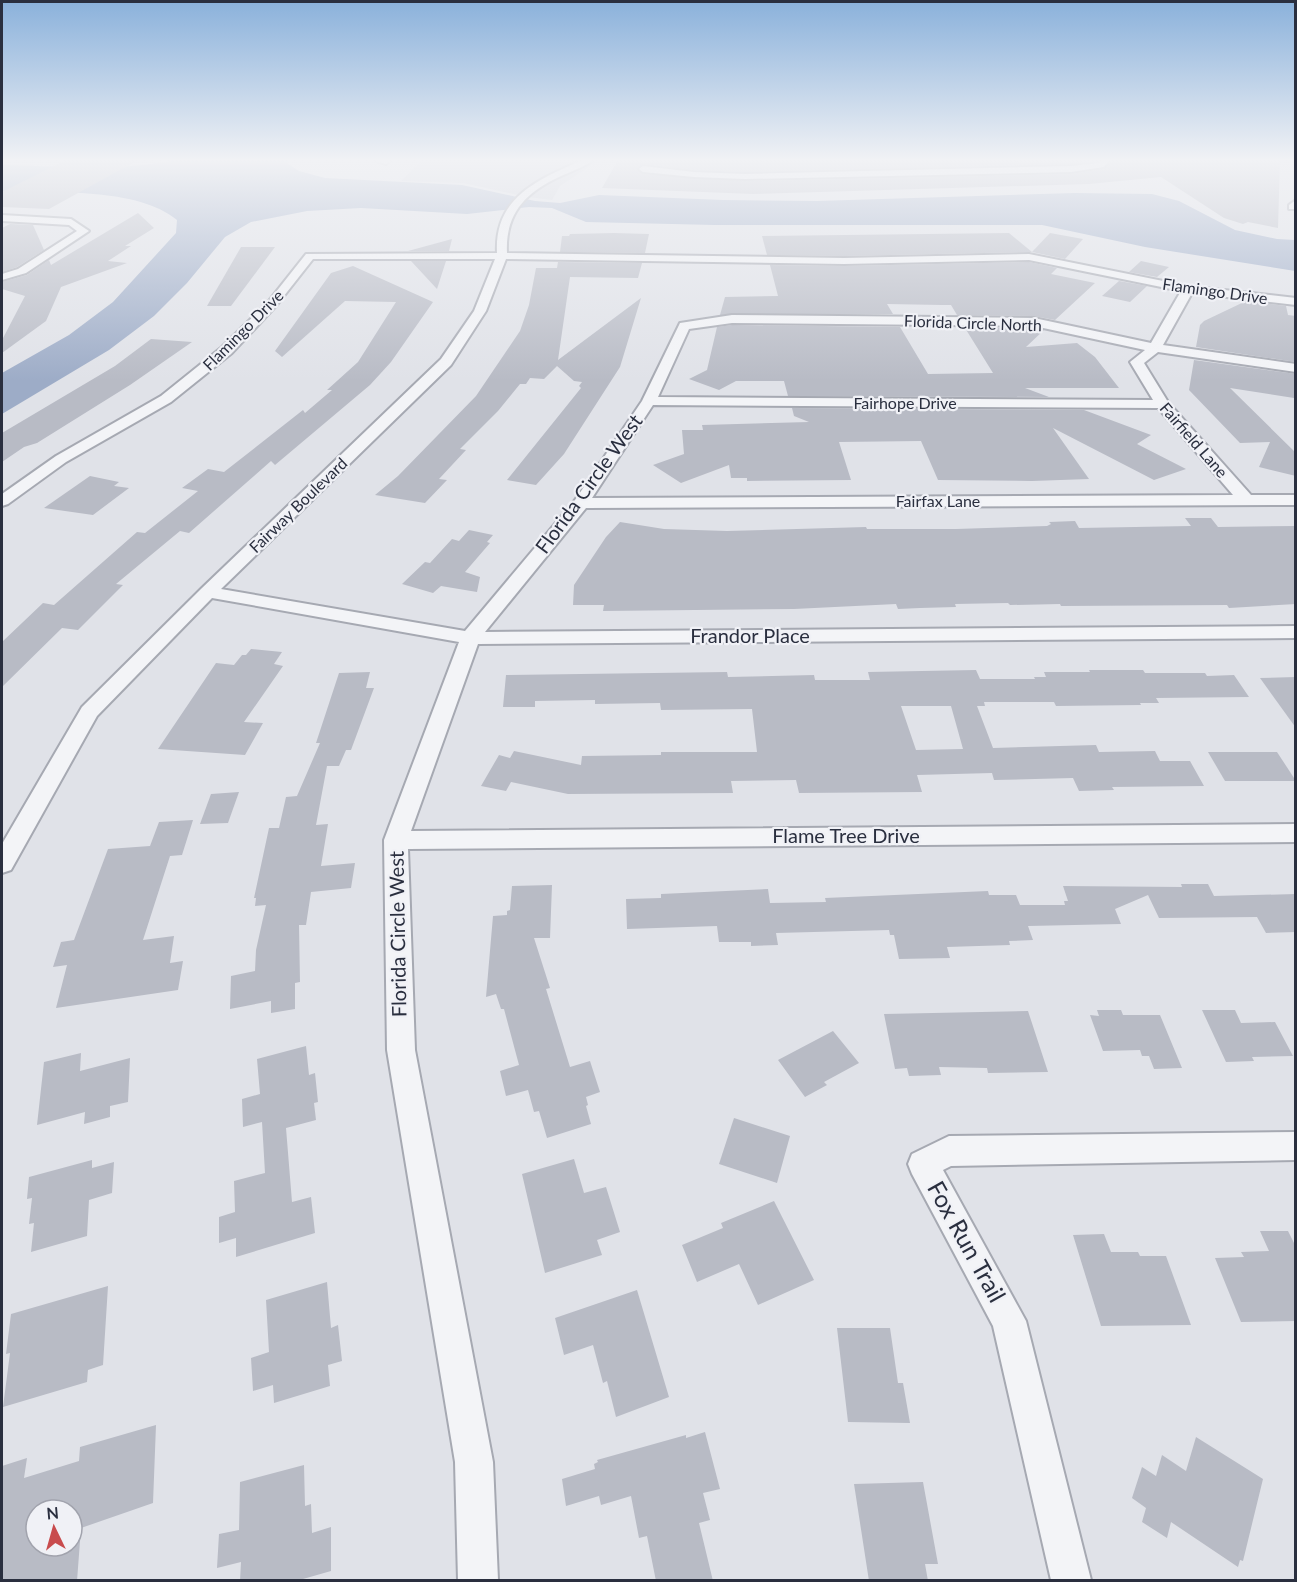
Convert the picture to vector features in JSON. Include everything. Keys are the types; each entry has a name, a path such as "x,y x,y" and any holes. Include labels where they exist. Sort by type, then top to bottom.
{"street":[{"path":"2,277 22,272 80,234"},
{"name":"Fairway Boulevard","path":"2,864 89,712 208,592 446,362 480,311 502,256 502,234"},
{"name":"Flamingo Drive","path":"2,501 61,459 166,399 227,350 272,304 310,256 844,261 1029,257 1188,289 1296,302"},
{"name":"Fairfield Lane","path":"1188,289 1155,348 1137,362 1162,404 1246,500"},
{"name":"Florida Circle North","path":"684,326 732,319 1034,322 1155,348 1296,368"},
{"name":"Florida Circle West","path":"478,1581 474,1462 401,1050 396,840 470,638 581,503 649,402 684,326"},
{"name":"Fairhope Drive","path":"649,402 1162,404"},
{"name":"Fairfax Lane","path":"581,503 1296,500"},
{"name":"Frandor Place","path":"208,592 470,638 1296,632"},
{"name":"Flame Tree Drive","path":"396,840 1296,833"},
{"name":"Fox Run Trail","path":"1071,1581 1009,1321 923,1164 949,1151 1296,1146"}],"water":[{"path":"175,234 231,234 225,237 187,283 154,316 109,350 2,414 2,373 69,335 113,302"},
{"path":"1083,234 1253,234 1295,240 1295,271 1145,247"}],"building":[{"path":"2,234 37,234 44,250 17,267 2,272"},
{"path":"103,234 145,234 125,246 131,246 108,261 127,263 61,287 46,321 2,353 2,340 25,296 2,289 2,282 27,275 49,260 51,265"},
{"path":"570,234 649,234 645,253 560,252 562,236"},
{"path":"1010,234 1032,252 844,256 767,255 762,236"},
{"path":"1049,234 1083,239 1065,259 1032,252"},
{"path":"452,239 449,251 408,251"},
{"path":"241,247 275,247 231,306 207,306"},
{"path":"411,261 446,261 437,289"},
{"path":"1141,261 1169,267 1157,277 1129,272"},
{"path":"558,262 642,263 638,278 570,277 558,360 641,298 620,367 564,454 536,485 507,480 581,388 579,386 582,382 574,381 557,366 544,379 530,378 526,384 520,384 498,411 460,449 466,450 439,479 447,480 425,503 375,495 398,476 476,396 520,331 529,305 536,268 557,268"},
{"path":"1029,262 1057,268 1051,274 1095,283 1055,320 1034,316 957,315 951,305 887,304 893,314 720,315 725,297 778,296 770,265 844,266"},
{"path":"353,266 433,302 391,362 370,385 275,465 271,461 189,533 180,531 116,584 123,585 78,630 62,628 2,687 2,642 43,603 54,605 137,532 145,533 198,491 182,488 208,469 224,472 303,410 305,413 332,390 327,390 358,362 396,302 345,301 282,357 275,351 331,273"},
{"path":"1119,281 1147,286 1130,302 1102,296"},
{"path":"1246,301 1286,306 1288,315 1296,316 1296,362 1196,347 1200,325 1204,321"},
{"path":"732,325 900,327 928,374 993,373 965,328 1034,328 1044,330 1026,347 1077,343 1095,357 1119,388 1025,388 1049,397 788,396 784,381 736,381 719,390 689,379 707,370 717,327"},
{"path":"151,339 192,342 130,385 2,462 2,433 115,366"},
{"path":"1194,360 1296,374 1294,398 1230,388 1296,453 1296,476 1259,467 1270,442 1240,443 1189,390"},
{"path":"792,408 1084,410 1151,435 1137,444 1186,469 1154,480 1053,428 1089,479 938,480 921,441 839,442 851,480 747,481 747,478 731,478 729,465 681,483 653,465 684,454 682,430 703,430 702,425 809,422 794,416"},
{"path":"90,476 119,482 114,486 129,488 93,515 44,508"},
{"path":"1185,518 1211,518 1218,527 1296,526 1296,604 1229,608 1227,605 1061,606 1060,604 1010,605 1008,603 955,604 956,607 898,609 896,604 794,609 603,611 604,605 573,605 574,585 606,537 620,522 664,529 727,531 866,527 867,529 956,529 1047,526 1051,524 1049,522 1075,521 1079,528 1191,526"},
{"path":"469,530 493,535 487,542 490,543 465,572 480,577 477,592 441,586 433,593 402,584 425,562 430,563 452,539 459,541"},
{"path":"251,649 282,652 274,664 283,666 244,722 263,723 245,755 158,749 216,663 234,665"},
{"path":"976,670 980,679 1035,679 1034,677 1046,677 1044,672 1090,672 1089,670 1205,673 1207,676 1234,675 1249,697 1156,698 1159,703 1140,703 1141,705 1056,706 1054,702 984,702 985,706 977,706 993,748 1096,745 1099,752 1155,751 1160,761 1190,761 1204,786 1112,787 1114,790 1079,791 1073,778 994,780 992,773 917,775 922,792 799,793 796,780 731,781 733,793 568,794 511,782 506,791 481,786 499,755 510,758 514,751 581,765 582,756 661,755 661,752 757,752 752,709 661,710 660,703 595,704 595,700 535,701 535,707 503,707 506,675 727,672 728,677 814,675 815,680 870,680 868,672","holes":["901,706 951,706 963,749 916,750"]},
{"path":"370,672 366,688 374,688 351,750 346,750 339,766 327,766 316,825 328,824 321,866 355,863 351,888 311,892 306,925 299,925 300,982 295,983 295,1009 271,1013 271,1001 230,1009 231,976 255,971 256,950 266,905 255,906 256,898 254,898 269,828 279,828 286,797 297,796 320,743 316,743 339,673"},
{"path":"1296,677 1296,728 1260,678"},
{"path":"1208,752 1277,752 1296,781 1225,781"},
{"path":"239,792 228,823 200,824 211,794"},
{"path":"193,820 182,855 170,856 143,940 174,936 170,963 183,961 178,990 56,1008 67,965 53,967 61,942 74,940 108,849 150,846 159,822"},
{"path":"1181,884 1208,884 1214,896 1296,894 1296,932 1266,933 1257,917 1159,918 1148,895 1115,909 1121,924 1028,926 1033,940 1009,941 1010,945 947,947 950,958 899,959 894,935 890,935 889,930 776,933 778,945 751,946 751,942 719,942 717,926 627,929 626,899 661,898 661,894 768,889 770,903 826,902 825,898 988,891 989,895 1016,895 1020,905 1065,905 1064,901 1068,901 1063,886 1182,887"},
{"path":"552,885 550,938 534,938 550,988 546,989 570,1067 590,1061 600,1092 586,1097 591,1124 547,1138 539,1111 534,1112 528,1090 506,1096 500,1071 519,1065 504,1009 501,1009 496,994 486,997 493,916 507,915 507,911 510,910 512,886"},
{"path":"1097,1010 1121,1010 1123,1015 1160,1015 1182,1068 1154,1069 1149,1056 1142,1056 1140,1050 1103,1051 1090,1015 1099,1016"},
{"path":"1202,1010 1235,1010 1241,1023 1275,1022 1293,1056 1252,1057 1254,1061 1226,1062"},
{"path":"1028,1011 1048,1072 988,1073 987,1068 939,1067 941,1075 909,1076 907,1068 895,1069 884,1014"},
{"path":"833,1031 859,1063 824,1082 827,1085 805,1097 778,1060"},
{"path":"306,1046 309,1075 315,1073 318,1102 314,1103 316,1120 286,1128 292,1202 311,1197 315,1233 236,1257 236,1238 219,1243 219,1217 235,1212 234,1181 265,1173 262,1122 243,1127 242,1099 260,1094 257,1059"},
{"path":"81,1053 80,1071 130,1058 128,1102 110,1106 110,1117 84,1124 85,1112 37,1125 44,1062"},
{"path":"734,1118 790,1136 777,1183 719,1164"},
{"path":"574,1159 584,1193 606,1187 620,1232 597,1240 602,1255 545,1273 522,1174"},
{"path":"92,1160 92,1168 114,1162 112,1193 89,1200 87,1236 31,1252 34,1223 29,1224 32,1198 27,1199 29,1177"},
{"path":"774,1201 814,1280 758,1305 739,1264 697,1282 682,1245 723,1228 721,1223"},
{"path":"1260,1231 1288,1231 1296,1247 1296,1321 1241,1322 1215,1258 1244,1257 1241,1252 1269,1251"},
{"path":"1104,1234 1111,1252 1138,1252 1140,1256 1166,1256 1191,1325 1101,1326 1073,1235"},
{"path":"327,1282 331,1328 338,1325 342,1361 328,1365 330,1386 274,1403 273,1385 253,1391 251,1358 269,1352 266,1300"},
{"path":"108,1286 103,1365 88,1370 87,1382 3,1407 10,1353 6,1354 11,1314"},
{"path":"637,1290 669,1397 616,1417 607,1381 603,1383 593,1345 564,1355 555,1318"},
{"path":"837,1328 890,1328 898,1383 903,1383 910,1423 848,1422"},
{"path":"156,1425 153,1503 84,1527 84,1498 24,1498 24,1558 79,1558 77,1581 2,1581 2,1466 27,1458 24,1478 79,1461 80,1447"},
{"path":"705,1432 720,1489 703,1493 710,1520 699,1523 713,1581 656,1581 647,1536 639,1538 631,1496 601,1505 599,1496 566,1506 562,1479 595,1469 594,1464 598,1462 597,1460 686,1435 686,1438"},
{"path":"1196,1437 1263,1479 1243,1561 1240,1560 1238,1567 1171,1522 1167,1538 1142,1522 1146,1508 1132,1498 1142,1467 1156,1476 1162,1455 1186,1471"},
{"path":"304,1465 305,1506 311,1504 312,1533 331,1527 331,1571 296,1581 240,1581 241,1562 217,1568 219,1534 239,1530 240,1482"},
{"path":"923,1482 938,1564 925,1564 928,1581 869,1581 854,1484"}]}
